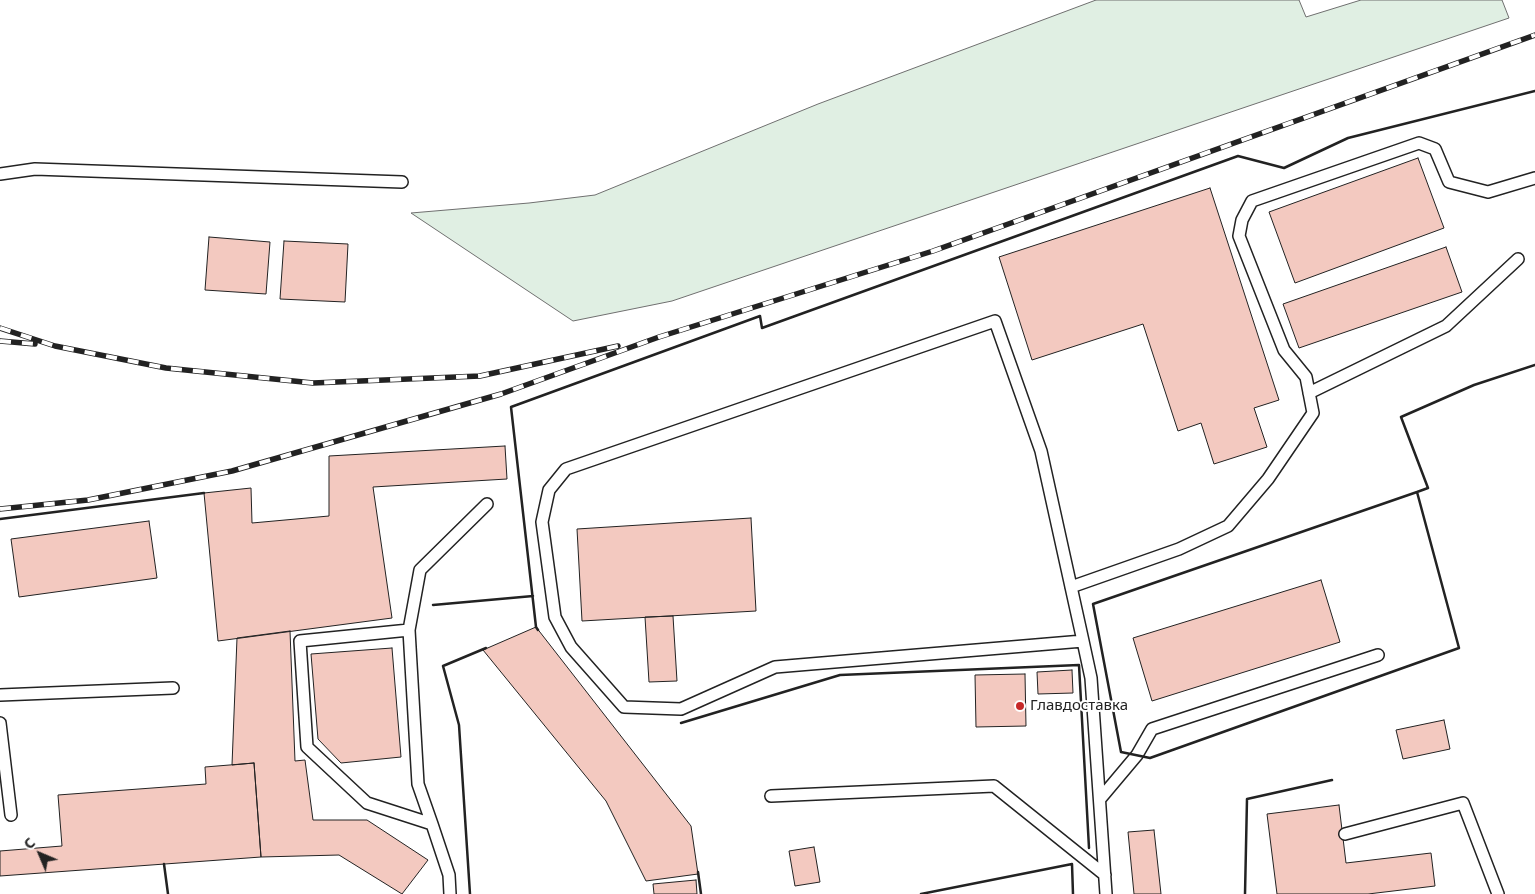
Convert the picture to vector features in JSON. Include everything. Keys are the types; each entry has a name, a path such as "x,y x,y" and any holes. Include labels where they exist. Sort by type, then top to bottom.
{"lane":[{"path":"1071,587 1179,549 1228,526 1268,479 1313,413 1306,377 1284,350 1239,236 1242,220 1252,201 1419,143 1435,149 1449,182 1488,192 1535,178"},
{"path":"0,174 35,169 402,182"},
{"path":"1309,393 1446,326 1518,259"},
{"path":"1083,641 775,667 681,709 624,707 571,647 555,617 542,522 549,490 566,470 995,321 1041,452 1083,641 1091,678 1106,894"},
{"path":"450,894 449,875 418,784 408,630 420,570 487,504"},
{"path":"408,630 300,641 307,747 366,804 432,824"},
{"path":"1100,799 1137,755 1152,729 1378,655"},
{"path":"0,695 173,688"},
{"path":"0,723 11,815"},
{"path":"772,796 994,786 1105,875"},
{"path":"1345,834 1463,803 1498,894"}],"green space":[{"path":"1096,0 1299,0 1306,17 1361,0 1502,0 1509,18 672,301 573,321 411,213 529,203 595,195 818,104"}],"building":[{"path":"1418,158 1444,228 1295,283 1269,212"},
{"path":"1210,188 1279,400 1254,408 1267,447 1214,464 1201,423 1178,431 1143,324 1032,360 999,257"},
{"path":"209,237 270,242 266,294 205,290"},
{"path":"284,241 348,244 345,302 280,299"},
{"path":"1446,247 1462,292 1299,348 1283,304"},
{"path":"505,446 507,479 373,487 392,618 218,641 204,493 251,488 252,523 329,516 329,456"},
{"path":"751,518 756,611 582,621 577,529"},
{"path":"149,521 157,578 19,597 11,539"},
{"path":"1321,580 1340,642 1152,701 1133,638"},
{"path":"673,616 677,681 649,682 645,617"},
{"path":"536,627 691,826 698,874 646,881 606,801 483,650"},
{"path":"290,631 295,761 305,760 313,820 367,820 428,860 402,894 339,855 261,857 254,763 232,765 237,638"},
{"path":"392,648 401,757 341,763 318,739 311,654"},
{"path":"1072,670 1073,693 1038,694 1037,672"},
{"path":"1025,674 1026,726 976,727 975,675"},
{"path":"1444,720 1450,749 1403,759 1396,730"},
{"path":"254,763 261,857 0,876 0,851 62,846 58,795 206,784 205,767"},
{"path":"1339,805 1346,863 1431,853 1435,886 1368,894 1277,894 1267,814"},
{"path":"1154,830 1161,894 1134,894 1128,832"},
{"path":"814,847 820,882 795,886 789,851"},
{"path":"696,880 697,894 654,894 653,884"}],"railway":[{"path":"0,509 88,500 232,471 501,394 659,337 933,251 1535,35"},
{"path":"0,328 55,346 166,368 313,383 480,376 618,346"},
{"path":"0,341 35,344"}],"wall":[{"path":"538,630 536,627 511,407 760,316 762,328 1238,156 1284,168 1348,138 1535,91"},
{"path":"1417,492 1428,488 1401,417 1474,385 1535,365"},
{"path":"1417,492 1459,648 1150,758 1121,752 1093,604 1417,492"},
{"path":"0,519 204,493"},
{"path":"433,605 533,596"},
{"path":"470,894 459,725 443,666 486,648"},
{"path":"681,723 840,675 1079,665 1089,848"},
{"path":"1245,894 1247,799 1332,780"},
{"path":"164,864 168,894"},
{"path":"921,894 1072,864 1073,894"},
{"path":"698,872 701,894"}],"place":[{"name":"Главдоставка","path":"1020,706"}]}
